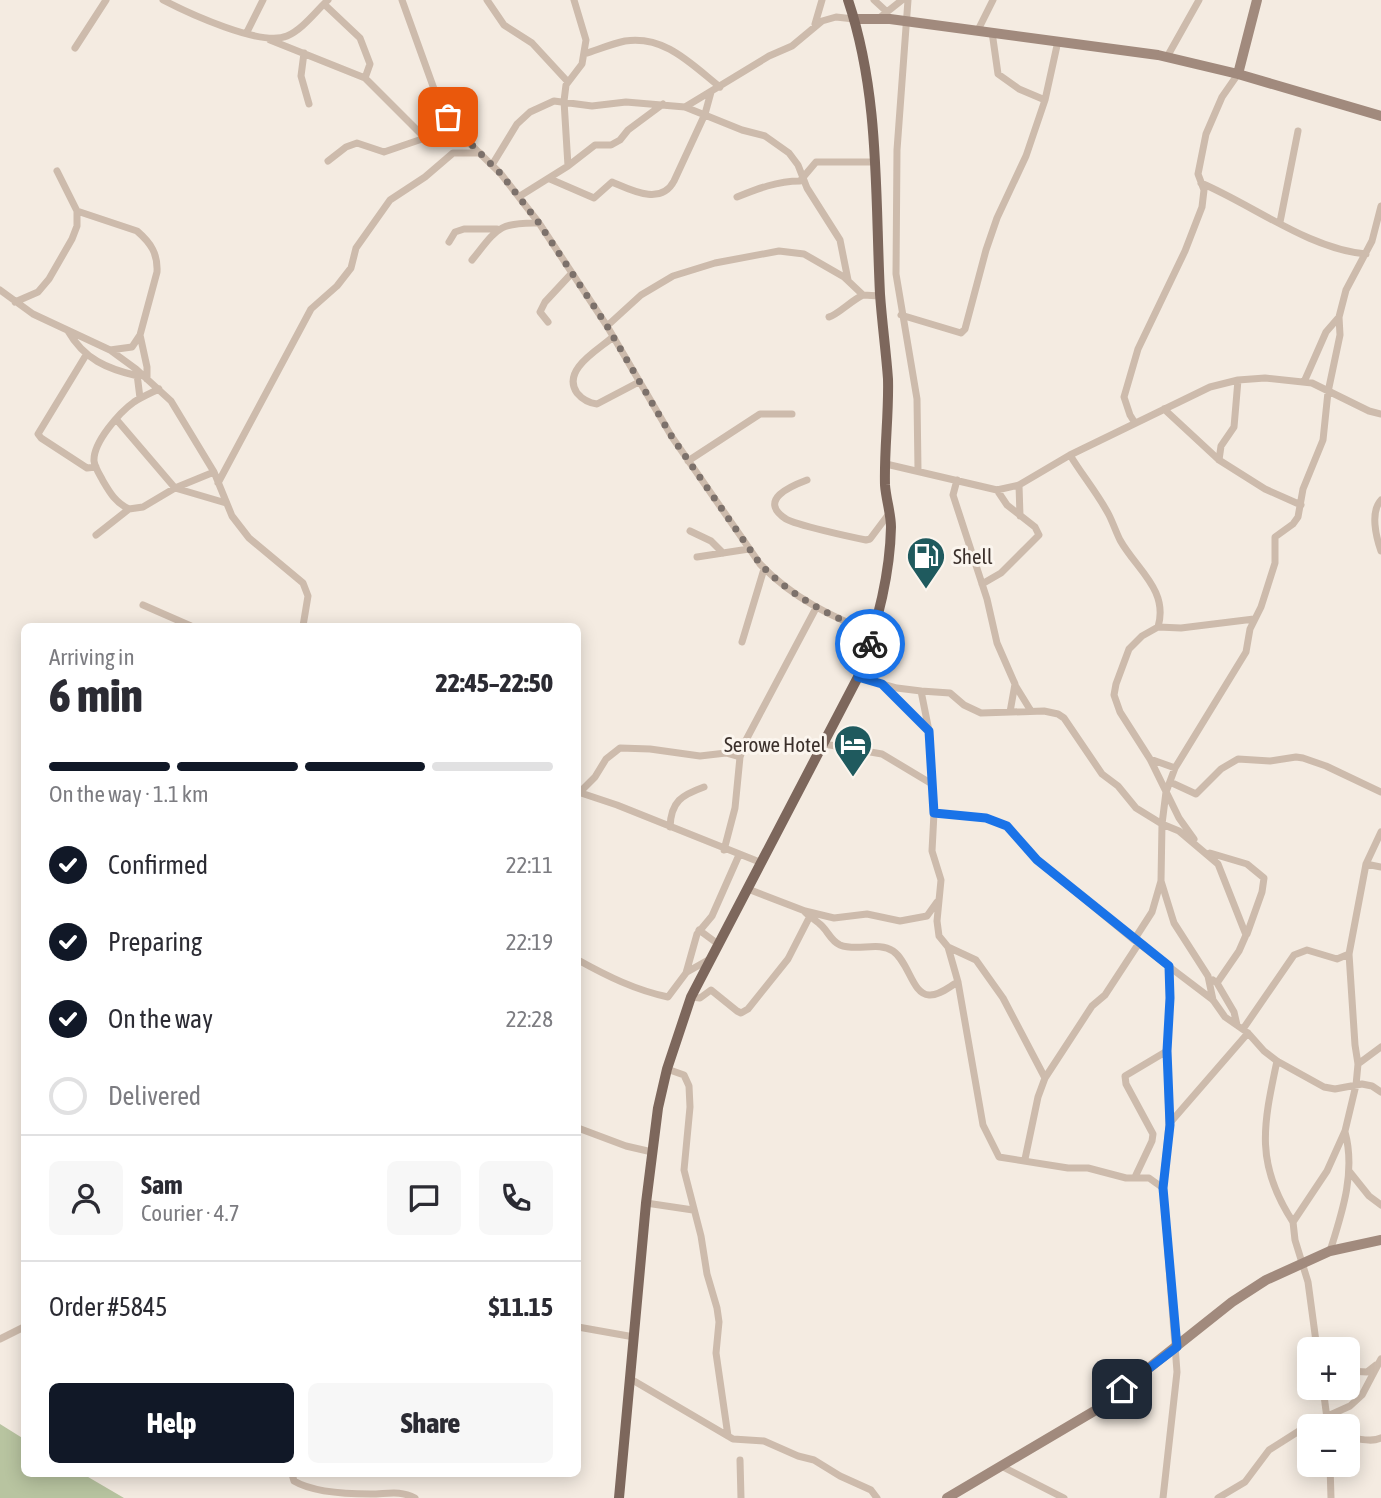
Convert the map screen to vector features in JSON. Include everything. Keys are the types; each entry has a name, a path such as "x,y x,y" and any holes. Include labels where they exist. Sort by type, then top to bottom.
{"main road":[{"path":"619,1498 646,1203 667,1069 691,997 858,677 874,634 888,554 891,524 888,515 886,464 888,381 880,296 869,82 848,0"}],"street":[{"path":"75,48 106,0"},
{"path":"163,0 215,24 270,40 365,78 425,138 439,143 463,136"},
{"path":"181,9 186,0"},
{"path":"247,33 263,0"},
{"path":"402,0 438,100 448,117 520,196 539,223 607,326 688,460 764,569 782,586 816,608 874,634"},
{"path":"487,0 504,25 532,43 568,82"},
{"path":"568,166 565,101 568,82 580,68 586,36 574,0"},
{"path":"685,107 799,41 815,24 822,0"},
{"path":"874,0 886,10"},
{"path":"878,19 902,0"},
{"path":"908,0 895,185 895,274 917,399 918,470"},
{"path":"978,30 993,0"},
{"path":"1167,57 1199,0"},
{"path":"1135,423 1124,397 1143,334 1185,251 1202,207 1204,190 1198,174 1206,135 1222,97 1238,74 1257,0"},
{"path":"270,40 294,32 326,2 360,38 370,64 365,78"},
{"path":"815,24 836,17 907,21 1167,57 1238,74 1381,116"},
{"path":"992,32 998,74 1019,89 1045,100"},
{"path":"584,54 626,41 663,44 720,87"},
{"path":"901,315 963,332 997,218 1026,156 1045,100 1058,41"},
{"path":"304,53 301,76 309,104"},
{"path":"550,179 594,198 612,182 642,194 662,194 670,188 705,114 711,92"},
{"path":"492,165 517,124 530,112 554,101 592,106 626,103 685,107 774,141 795,159 802,178 840,240 848,281"},
{"path":"520,196 550,179 595,145 611,145 620,141 628,130 663,104"},
{"path":"1280,222 1298,131"},
{"path":"328,161 346,147 357,143 384,152 425,138"},
{"path":"218,483 311,309 337,286 351,268 356,248 381,211 390,200 425,177 453,153 481,153"},
{"path":"737,197 765,186 800,181 816,162 874,162"},
{"path":"15,302 38,292 49,279 72,239 77,211 57,171"},
{"path":"1200,182 1336,248 1366,254"},
{"path":"1026,1159 1038,1097 1045,1078 1092,1006 1105,995 1153,912 1161,881 1162,824 1166,792 1175,768 1243,659 1254,619 1261,607 1275,563 1275,537 1293,524 1301,505 1304,489 1323,440 1328,392 1340,335 1339,317 1346,290 1366,254 1377,241 1381,206"},
{"path":"77,211 137,232 155,251 157,272 140,335 131,347 110,350"},
{"path":"449,242 455,232 464,229 497,229 515,223 539,223"},
{"path":"472,260 497,229"},
{"path":"607,326 641,295 673,275 692,268 779,251 799,253 848,281 863,295"},
{"path":"548,322 540,312 543,305 572,273"},
{"path":"0,290 33,314 110,350 171,401 214,472 232,516 249,538 303,583 308,596 304,623"},
{"path":"829,317 835,316 850,302 863,295 880,296"},
{"path":"1304,382 1326,332 1339,317"},
{"path":"67,329 75,344 89,357 110,369 137,373"},
{"path":"140,335 147,379"},
{"path":"613,337 573,374 576,391 583,399 597,404 639,382"},
{"path":"96,467 87,468 38,434 100,344"},
{"path":"137,373 140,398"},
{"path":"886,464 997,490 1019,485 1070,455 1164,409 1210,387 1238,380 1265,378 1311,383 1381,414"},
{"path":"1219,460 1222,446 1233,431 1238,380"},
{"path":"129,509 110,493 96,467 95,454 116,419 140,398 159,389"},
{"path":"1164,409 1219,460 1265,489 1301,505"},
{"path":"688,460 760,414 792,414"},
{"path":"116,419 175,488 226,503"},
{"path":"1070,455 1108,514 1122,543 1151,583 1161,611 1158,627"},
{"path":"96,535 129,509 143,507 175,488 214,472"},
{"path":"807,480 778,493 775,501 777,508 787,519 866,540 870,539 888,515"},
{"path":"957,480 953,495 982,584 997,643 1015,684 1031,711"},
{"path":"1019,485 1020,516"},
{"path":"982,584 1000,573 1039,535 1035,527 1006,505 997,490"},
{"path":"1381,500 1377,505 1376,534 1381,551"},
{"path":"690,531 710,541 723,553"},
{"path":"697,557 749,548"},
{"path":"742,642 764,569"},
{"path":"143,605 184,623"},
{"path":"724,849 736,808 740,757 748,736 816,608"},
{"path":"1246,935 1223,874 1179,818 1150,759 1120,712 1114,695 1129,649 1142,636 1158,627 1181,628 1254,619"},
{"path":"858,677 922,691 950,693 964,705 981,713 1054,712 1064,718 1102,774 1118,786 1136,808 1162,824 1175,828 1201,848 1247,864 1264,878 1262,892 1239,951 1217,983"},
{"path":"882,684 929,731"},
{"path":"1010,712 1015,684"},
{"path":"922,691 929,731 934,813 932,851 941,880 938,929 941,940 948,947 976,960 1003,998 1045,1078"},
{"path":"824,744 882,754 932,784"},
{"path":"581,789 595,777 606,759 620,748 700,756 726,753 740,757"},
{"path":"1170,782 1196,794 1221,769 1238,759 1270,761 1303,758 1381,792"},
{"path":"1150,759 1175,768"},
{"path":"670,827 671,815 680,798 704,787"},
{"path":"581,793 762,863"},
{"path":"934,813 986,818 1007,826 1029,853 1136,942 1213,1000 1225,1017 1243,1029 1277,1061 1324,1087 1335,1089 1356,1085 1372,1086 1381,1092"},
{"path":"1293,1223 1327,1171 1345,1131 1356,1085 1359,1064 1355,1045 1349,954 1366,863 1381,832"},
{"path":"581,962 638,990 668,997 686,973 699,930 712,916 738,855"},
{"path":"1366,863 1381,867"},
{"path":"1161,881 1174,923 1208,976 1217,983 1243,1029"},
{"path":"748,889 807,913 834,918 867,914 900,921 928,916 939,898"},
{"path":"807,913 840,945 849,948 891,949 902,958 917,989 925,994 935,994 958,982"},
{"path":"691,997 700,998 710,990 741,1013 748,1009 788,959 807,913"},
{"path":"928,916 938,929"},
{"path":"699,930 718,944"},
{"path":"948,947 958,982 983,1125 999,1157 1026,1159 1068,1168 1088,1168 1126,1178 1149,1178 1163,1188"},
{"path":"1170,1125 1243,1029 1294,955 1307,950 1337,959 1349,954"},
{"path":"686,973 710,959"},
{"path":"1163,1498 1177,1372 1163,1188 1170,1125 1167,1051 1169,966"},
{"path":"1208,976 1213,1000"},
{"path":"1359,1064 1381,1046"},
{"path":"1135,1177 1153,1134 1126,1084 1125,1076 1167,1051"},
{"path":"1277,1061 1266,1111 1265,1150 1278,1199 1293,1223 1295,1240 1304,1262 1315,1337"},
{"path":"667,1069 684,1075 689,1086 689,1122 684,1170 719,1322 716,1353 728,1436"},
{"path":"581,1129 626,1146 652,1152"},
{"path":"1330,1251 1344,1206 1349,1171 1345,1131"},
{"path":"1349,1171 1369,1196 1381,1205"},
{"path":"646,1203 693,1210"},
{"path":"947,1498 1096,1410 1249,1290 1330,1251 1381,1240"},
{"path":"0,1339 21,1328"},
{"path":"581,1328 634,1337"},
{"path":"1360,1372 1367,1372 1381,1359"},
{"path":"1331,1414 1350,1406 1362,1395 1381,1359"},
{"path":"629,1378 728,1436 743,1441 764,1441 814,1460 871,1490 877,1498"},
{"path":"1218,1498 1245,1482 1269,1450 1297,1433"},
{"path":"1360,1438 1370,1441 1381,1438"},
{"path":"740,1460 741,1498"},
{"path":"1001,1466 1064,1498"},
{"path":"293,1477 298,1484 323,1490 361,1494 396,1492 415,1498"},
{"path":"1331,1477 1331,1498"}],"green space":[{"path":"0,1424 21,1437 21,1477 88,1477 124,1498 0,1498"}],"way so far":[{"path":"448,117 520,196 539,223 607,326 672,437 760,564 774,579 816,608 874,634 870,644"}],"place":[{"name":"Shell","path":"926,590"},
{"name":"Serowe Hotel","path":"853,778"}],"route":[{"path":"870,644 858,677 882,684 929,731 934,813 986,818 1007,826 1037,860 1169,966 1167,1051 1170,1125 1163,1188 1177,1347 1122,1389"}]}
